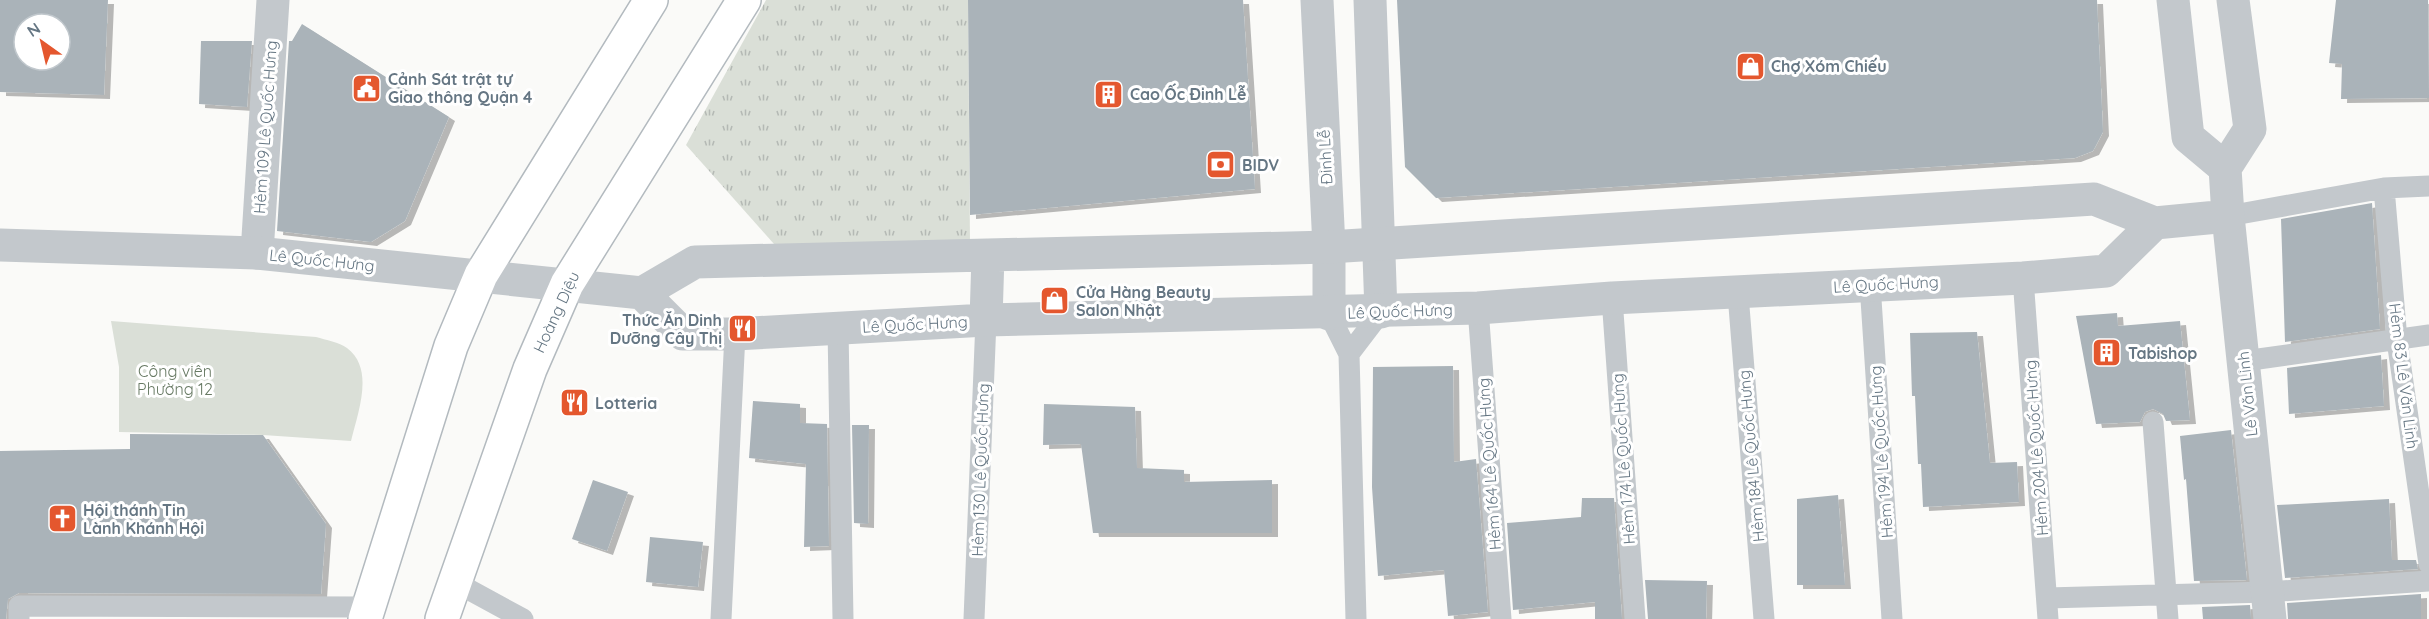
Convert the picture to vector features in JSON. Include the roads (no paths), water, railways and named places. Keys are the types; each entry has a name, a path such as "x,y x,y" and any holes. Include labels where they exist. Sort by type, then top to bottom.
{"main road":[{"path":"367,613 451,346 481,275 651,0"},
{"name":"Hoàng Diệu","path":"442,619 530,369 567,284 744,0"}],"street":[{"name":"Hẻm 109 Lê Quốc Hưng","path":"257,253 273,0"},
{"name":"Ðinh Lễ","path":"1317,0 1329,247 1329,314"},
{"path":"1370,0 1381,312"},
{"path":"2173,0 2188,137 2225,168 2250,129 2233,0"},
{"name":"Lê Văn Linh","path":"2225,168 2228,216 2269,605"},
{"path":"642,293 695,262 1329,247 2094,198 2155,223 2228,216"},
{"name":"Lê Quốc Hưng","path":"0,245 257,253 642,293 683,334 735,334 986,320 1329,314 1478,308 1612,298 1738,294 1870,284 2023,278 2106,271 2155,223"},
{"path":"986,320 988,255"}],"lane":[{"path":"2228,216 2384,188 2429,186"},
{"name":"Hẻm 83 Lê Văn Linh","path":"2384,188 2397,339 2429,564"},
{"name":"Hẻm 204 Lê Quốc Hưng","path":"2023,278 2048,609"},
{"name":"Hẻm 194 Lê Quốc Hưng","path":"1870,284 1892,619"},
{"name":"Hẻm 184 Lê Quốc Hưng","path":"1738,294 1764,619"},
{"name":"Hẻm 174 Lê Quốc Hưng","path":"1612,298 1635,619"},
{"name":"Hẻm 164 Lê Quốc Hưng","path":"1478,308 1501,619"},
{"path":"1349,354 1381,312"},
{"path":"1329,314 1349,354 1356,619"},
{"name":"Hẻm 130 Lê Quốc Hưng","path":"974,619 986,320"},
{"path":"838,328 843,619"},
{"path":"722,619 735,334"},
{"path":"2244,362 2429,335"},
{"path":"2153,422 2168,619"},
{"path":"2048,609 2166,595 2269,605 2429,581"},
{"path":"455,582 524,619"},
{"path":"19,619 19,606 367,613"}],"place":[{"name":"Chợ Xóm Chiếu","path":"1750,66"},
{"name":"Cảnh Sát trật tự Giao thông Quận 4","path":"367,88"},
{"name":"Cao Ốc Đinh Lễ","path":"1109,94"},
{"name":"BIDV","path":"1221,165"},
{"name":"Cửa Hàng Beauty Salon Nhật","path":"1055,301"},
{"name":"Thức Ăn Dinh Dưỡng Cây Thị","path":"743,329"},
{"name":"Tabishop","path":"2107,353"},
{"name":"Lotteria","path":"574,403"},
{"name":"Hội thánh Tin Lành Khánh Hội","path":"62,519"}],"park label":[{"name":"Công viên Phường 12","path":"175,380"}]}
